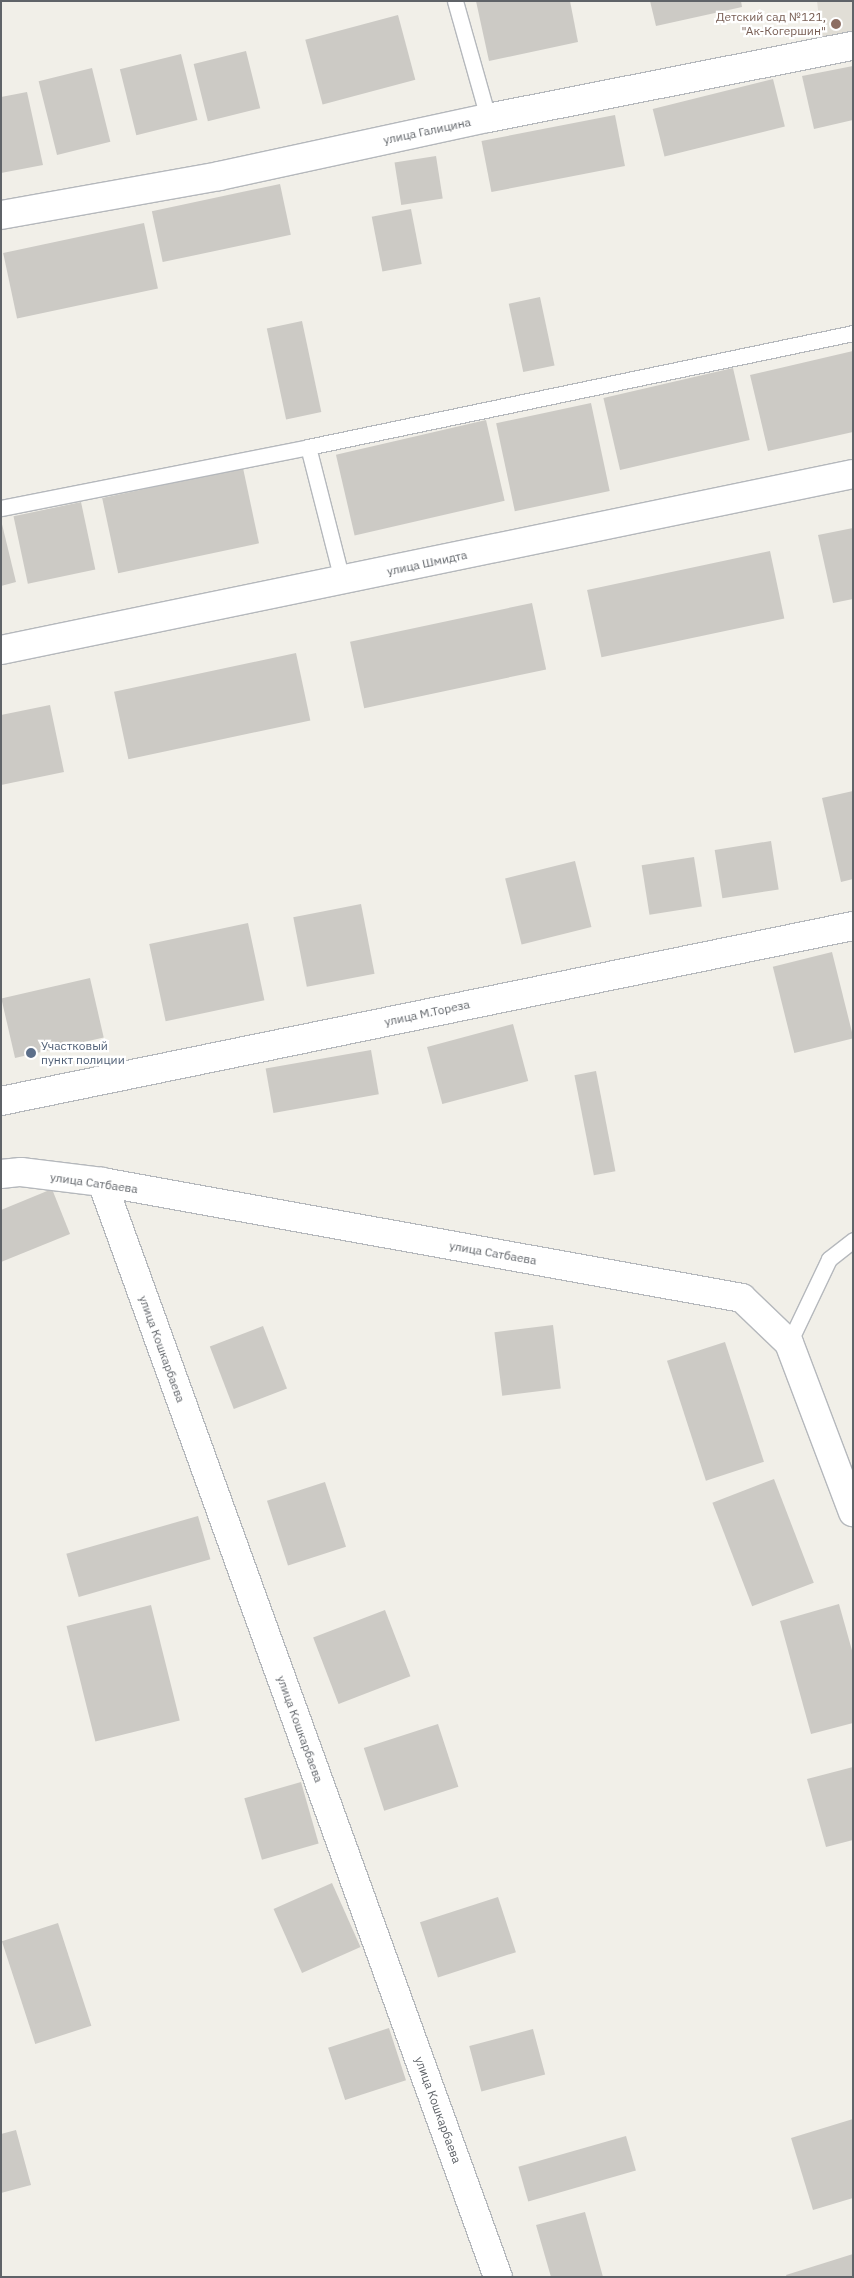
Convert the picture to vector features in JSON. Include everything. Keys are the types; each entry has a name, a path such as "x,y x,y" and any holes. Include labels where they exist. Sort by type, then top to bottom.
{"street":[{"name":"улица Галицина","path":"1,215 219,176 488,118 853,46"},
{"name":"улица Шмидта","path":"1,650 853,474"},
{"name":"улица М.Тореза","path":"1,1101 853,926"},
{"name":"улица Сатбаева","path":"1,1174 21,1172 102,1182 742,1298 789,1343 853,1512"},
{"name":"улица Кошкарбаева","path":"102,1182 498,2277"}],"lane":[{"path":"455,1 488,118"},
{"path":"1,508 308,447 853,333"},
{"path":"308,447 342,580"},
{"path":"789,1343 829,1259 853,1240"}],"shaded area":[{"name":"Детский сад №121, \"Ак-Когершин\"","path":"817,1 853,1 853,46 823,52"}],"building":[{"path":"476,1 570,1 578,42 489,61"},
{"path":"650,1 741,1 742,7 656,26"},
{"path":"398,15 415,80 323,105 305,40"},
{"path":"246,51 260,108 208,121 194,64"},
{"path":"181,54 197,120 136,135 120,69"},
{"path":"853,66 853,120 814,129 802,76"},
{"path":"92,68 110,142 57,155 39,81"},
{"path":"773,79 785,127 665,157 653,109"},
{"path":"27,92 43,165 1,173 1,97"},
{"path":"615,115 625,166 491,192 481,141"},
{"path":"436,156 443,198 401,205 395,163"},
{"path":"280,184 291,235 163,262 152,211"},
{"path":"411,209 422,264 382,272 372,217"},
{"path":"144,223 158,289 17,318 3,253"},
{"path":"540,297 555,365 523,372 509,304"},
{"path":"302,321 321,412 286,419 267,328"},
{"path":"853,351 853,432 768,451 750,375"},
{"path":"733,368 750,440 620,470 603,398"},
{"path":"591,403 610,491 515,511 496,423"},
{"path":"486,420 505,501 355,536 336,455"},
{"path":"243,468 259,543 118,573 102,498"},
{"path":"81,502 95,569 28,584 14,516"},
{"path":"1,520 16,582 1,586"},
{"path":"853,528 853,599 833,603 818,535"},
{"path":"770,551 784,618 601,657 587,590"},
{"path":"532,603 546,670 364,708 350,642"},
{"path":"296,653 310,720 128,759 114,692"},
{"path":"50,705 64,772 1,785 1,715"},
{"path":"853,791 853,879 841,882 822,798"},
{"path":"771,841 779,889 722,898 715,850"},
{"path":"694,857 702,906 649,915 642,865"},
{"path":"575,861 591,927 522,944 505,878"},
{"path":"361,904 375,974 307,987 293,917"},
{"path":"248,923 264,1000 166,1021 149,944"},
{"path":"832,952 853,1038 794,1053 773,967"},
{"path":"90,978 104,1037 15,1058 1,998"},
{"path":"513,1024 528,1081 442,1104 427,1047"},
{"path":"371,1050 379,1094 273,1113 266,1069"},
{"path":"596,1071 615,1171 594,1175 574,1075"},
{"path":"52,1189 70,1234 1,1262 1,1210"},
{"path":"553,1325 561,1389 502,1396 494,1332"},
{"path":"263,1326 287,1389 234,1409 210,1346"},
{"path":"725,1342 764,1462 706,1481 667,1361"},
{"path":"774,1479 814,1583 752,1606 712,1503"},
{"path":"325,1482 346,1547 288,1566 267,1501"},
{"path":"198,1516 210,1559 79,1597 66,1554"},
{"path":"839,1604 853,1654 853,1723 811,1734 780,1621"},
{"path":"151,1605 180,1720 95,1742 67,1626"},
{"path":"385,1610 410,1676 339,1704 313,1638"},
{"path":"438,1724 458,1787 384,1811 364,1748"},
{"path":"853,1767 853,1840 826,1847 807,1779"},
{"path":"301,1782 319,1844 262,1860 244,1798"},
{"path":"332,1883 360,1947 302,1973 274,1909"},
{"path":"498,1897 516,1952 438,1978 420,1922"},
{"path":"58,1923 91,2026 35,2044 2,1941"},
{"path":"389,2028 406,2080 345,2100 328,2048"},
{"path":"533,2029 545,2074 481,2091 469,2046"},
{"path":"853,2119 853,2198 813,2210 791,2138"},
{"path":"16,2130 31,2185 1,2193 1,2134"},
{"path":"626,2136 636,2171 528,2201 518,2167"},
{"path":"585,2212 603,2277 551,2277 536,2225"},
{"path":"853,2254 853,2277 787,2277 786,2275"}],"place":[{"name":"Детский сад №121, \"Ак-Когершин\"","path":"836,24"},
{"name":"Участковый пункт полиции","path":"31,1053"}]}
